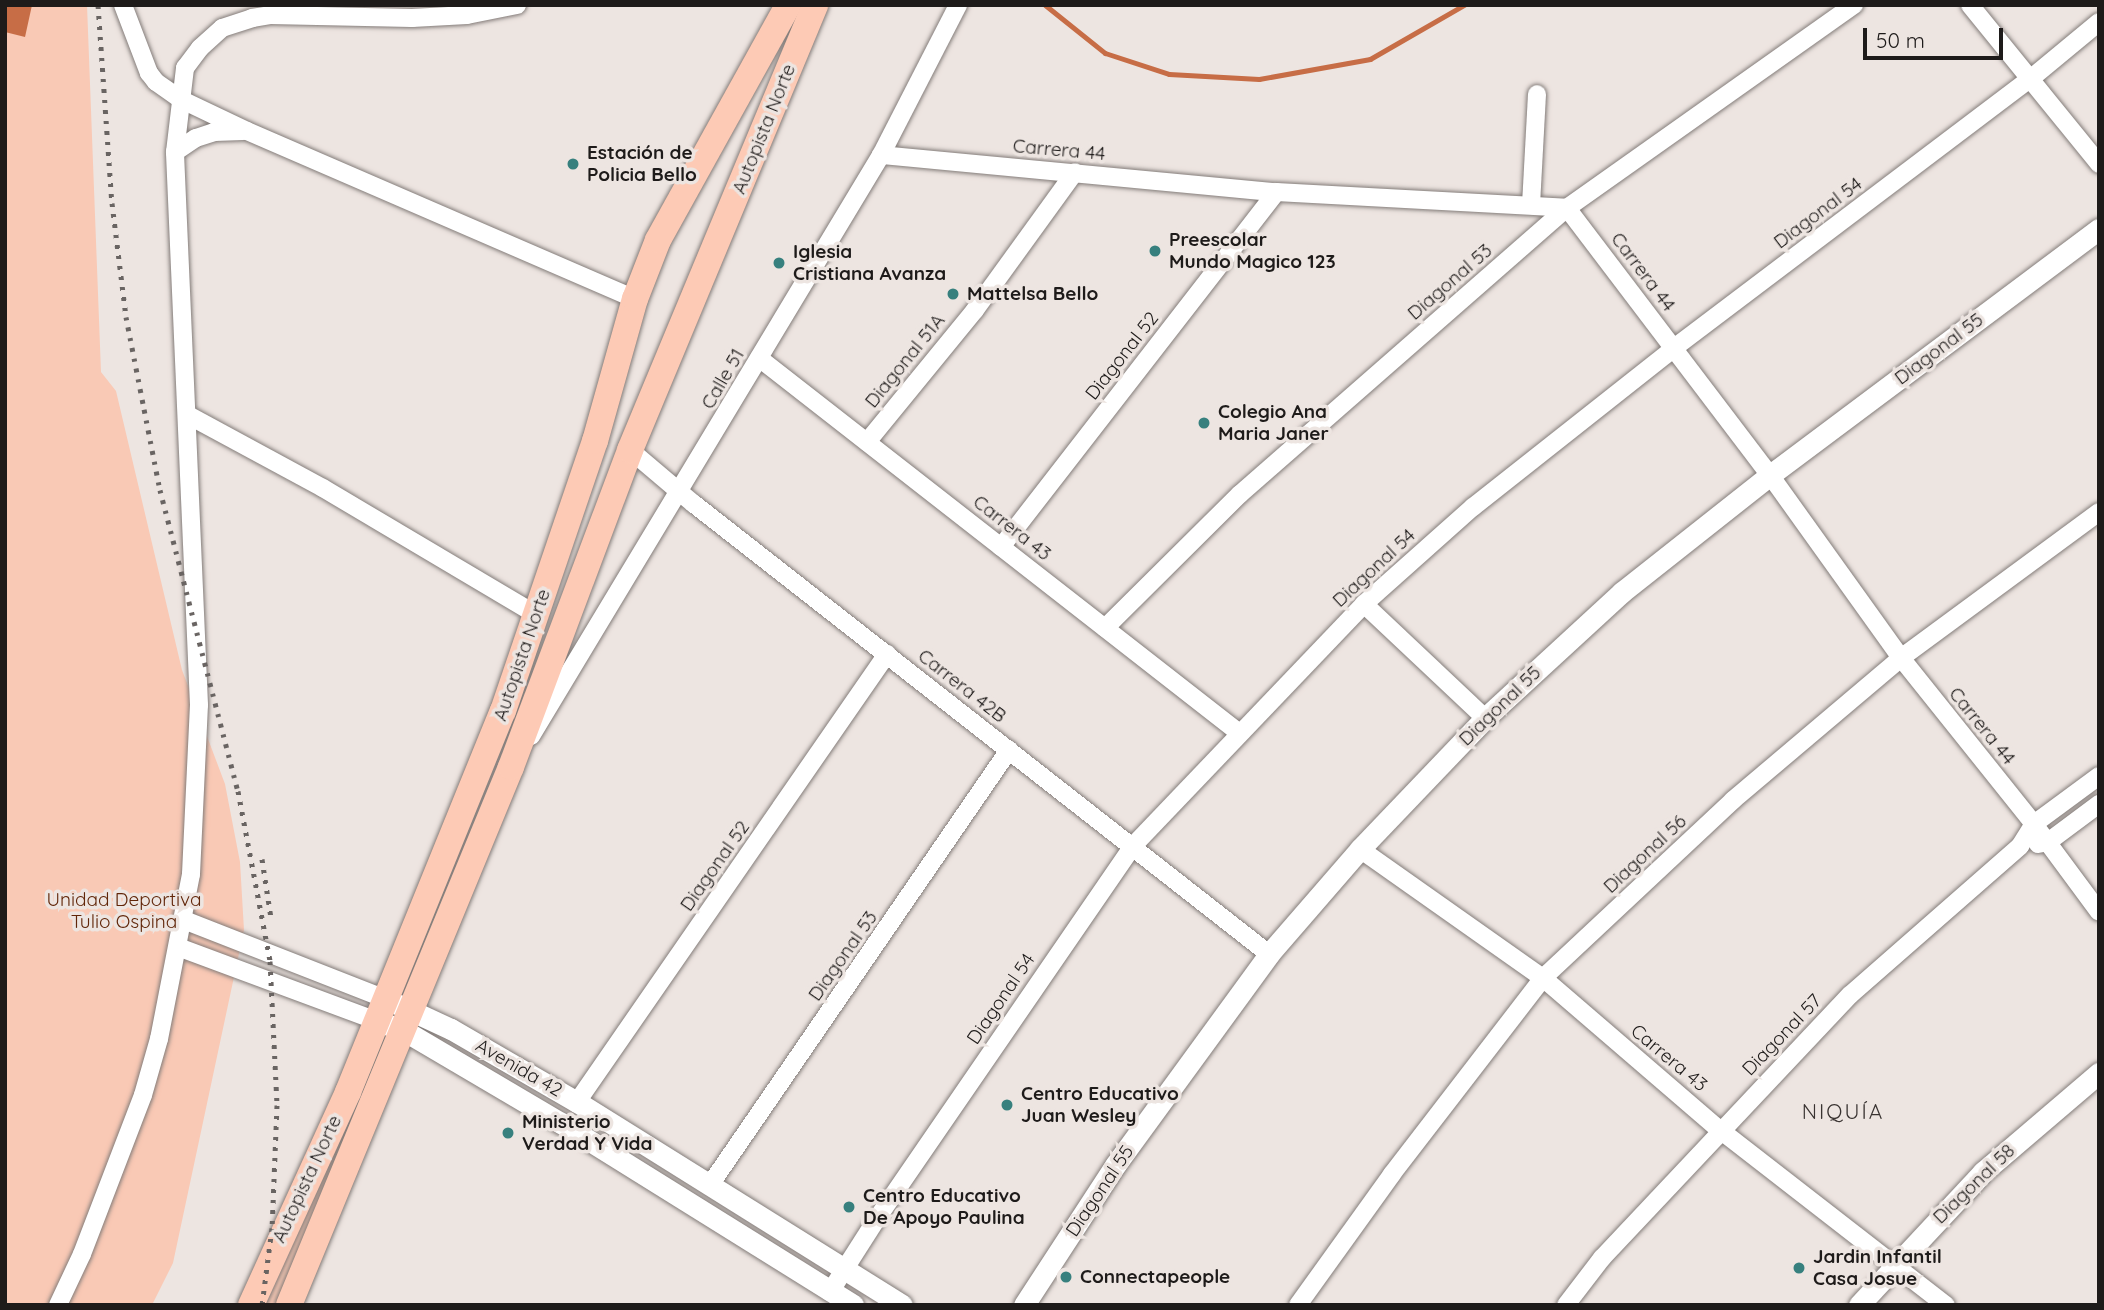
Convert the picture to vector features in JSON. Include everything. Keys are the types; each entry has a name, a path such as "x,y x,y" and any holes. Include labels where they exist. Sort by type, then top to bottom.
{"main road":[{"name":"Autopista Norte","path":"251,1305 381,1010 503,711 595,441 635,299 658,240 688,180 788,5"},
{"name":"Autopista Norte","path":"289,1305 511,767 630,450 815,5"}],"street":[{"path":"123,5 149,72 156,82 180,99 247,131 635,299"},
{"path":"58,1305 128,1139 159,1039 184,920 195,822 199,705 175,152 185,68 200,48 222,28 242,20 270,15 412,18 467,15 517,5"},
{"name":"Calle 51","path":"511,767 549,710 881,155 958,5"},
{"name":"Diagonal 53","path":"1105,628 1240,494 1567,208 1854,5"},
{"path":"1970,5 2099,164"},
{"name":"Diagonal 54","path":"830,1292 1132,847 1238,732 1364,604 1473,507 1674,348 2029,80 2099,22"},
{"path":"1531,205 1537,94"},
{"path":"175,152 185,144 214,132 247,131"},
{"name":"Carrera 44","path":"881,155 1276,191 1567,208 1770,475 1901,658 2034,824 2099,912"},
{"name":"Diagonal 51A","path":"867,442 975,310 1075,172"},
{"name":"Diagonal 52","path":"1001,547 1276,191"},
{"name":"Diagonal 55","path":"1024,1305 1116,1164 1269,954 1360,849 1485,718 1622,592 1770,475 2099,229"},
{"name":"Carrera 43","path":"759,358 1238,732"},
{"path":"188,415 324,488 537,615"},
{"name":"Carrera 42B","path":"630,450 1269,954"},
{"name":"Diagonal 56","path":"1298,1305 1392,1174 1543,978 1733,800 1901,658 2099,512"},
{"path":"1364,604 1485,718"},
{"name":"Diagonal 52","path":"577,1102 887,654"},
{"name":"Diagonal 53","path":"710,1185 1009,750"},
{"name":"Diagonal 57","path":"1566,1305 1602,1258 1850,995 2020,846 2034,824 2099,776"},
{"path":"2020,846 2048,842 2099,804"},
{"name":"Carrera 43","path":"1360,849 1543,978 1720,1130 1946,1305"},
{"name":"Avenida 42","path":"184,920 407,1020 577,1102 902,1305"},
{"name":"Avenida 42","path":"178,947 381,1010"},
{"name":"Avenida 42","path":"407,1020 853,1305"},
{"name":"Diagonal 58","path":"1859,1305 1983,1172 2099,1073"}],"green space":[{"name":"Unidad Deportiva Tulio Ospina","path":"5,5 87,5 101,372 116,391 182,670 225,784 240,862 244,930 173,1263 152,1305 5,1305"},
{"path":"374,1058 382,1061 284,1305 262,1305"}],"shaded area":[{"path":"5,5 32,5 25,37 5,32"}],"waterway":[{"path":"1045,5 1105,53 1169,74 1259,79 1370,59 1464,5"}],"railway":[{"path":"98,5 112,203 126,317 160,490 238,791 270,961 277,1105 272,1228 262,1305"},
{"path":"262,859 271,918"}],"place":[{"name":"Estación de Policia Bello","path":"573,164"},
{"name":"Preescolar Mundo Magico 123","path":"1155,251"},
{"name":"Iglesia Cristiana Avanza","path":"779,263"},
{"name":"Mattelsa Bello","path":"953,294"},
{"name":"Colegio Ana Maria Janer","path":"1204,423"},
{"name":"Centro Educativo Juan Wesley","path":"1007,1105"},
{"name":"Ministerio Verdad Y Vida","path":"508,1133"},
{"name":"Centro Educativo De Apoyo Paulina","path":"849,1207"},
{"name":"Jardin Infantil Casa Josue","path":"1799,1268"},
{"name":"Connectapeople","path":"1066,1277"}],"district":[{"name":"NIQUÍA","path":"1843,1111"}]}
